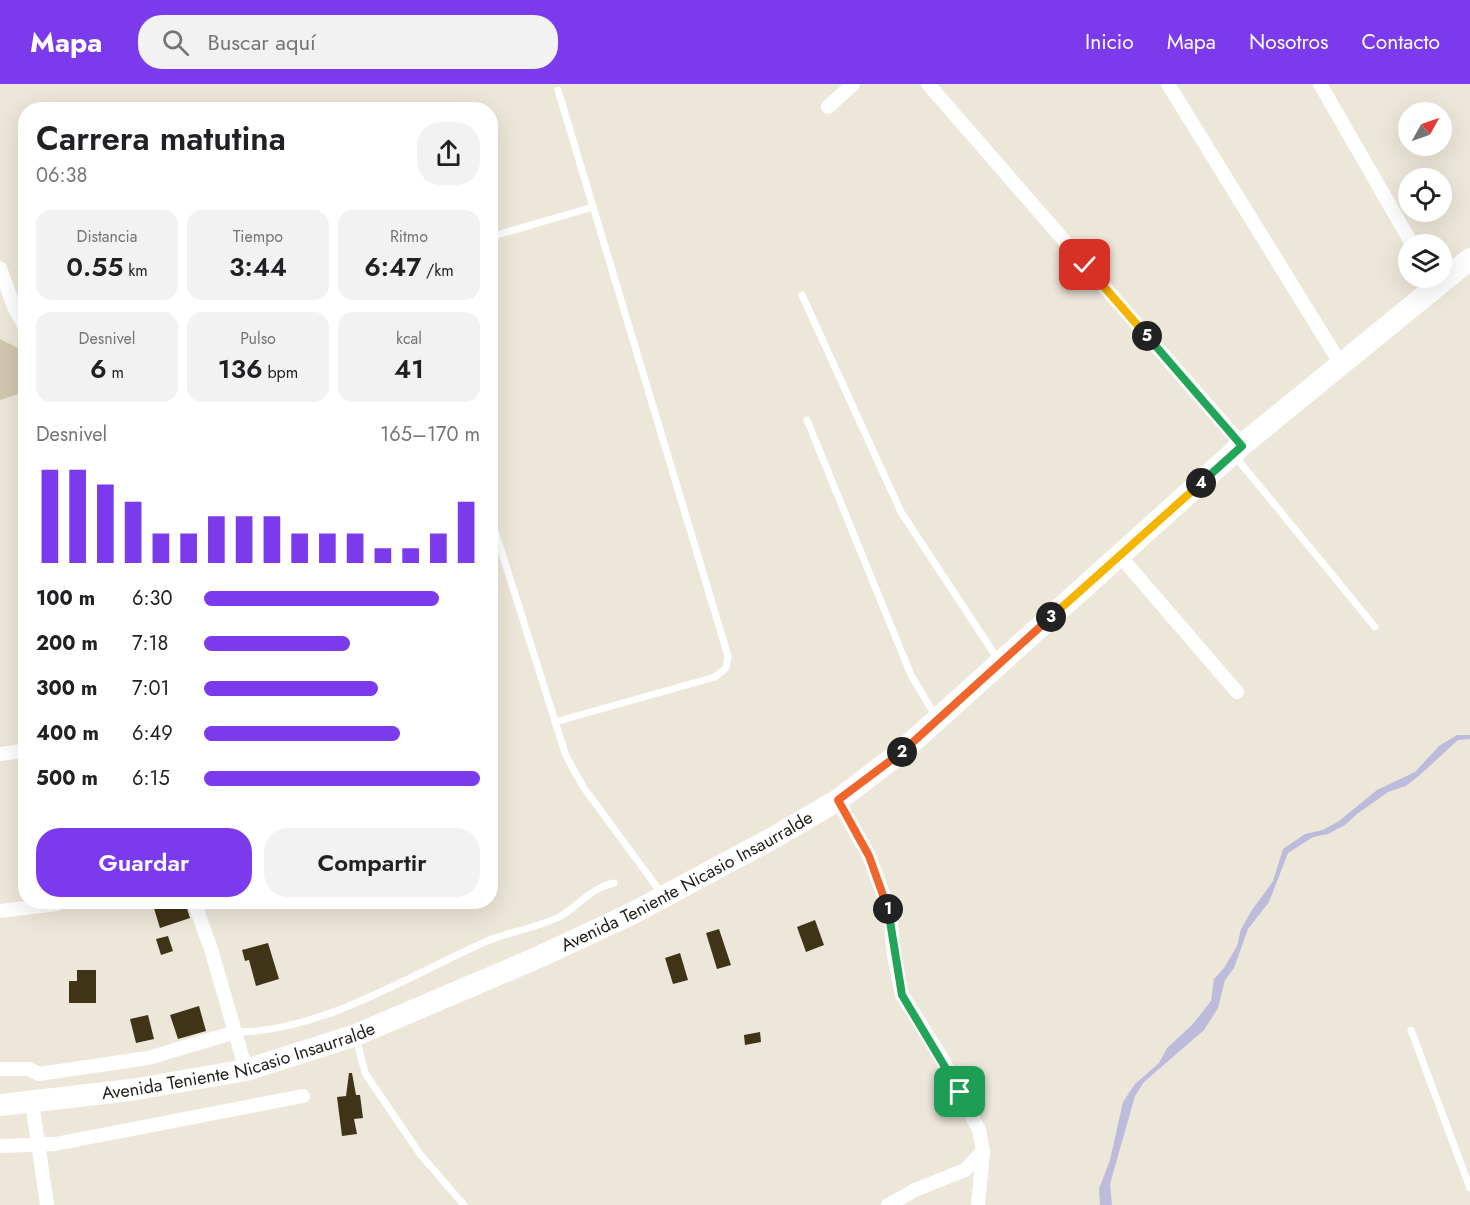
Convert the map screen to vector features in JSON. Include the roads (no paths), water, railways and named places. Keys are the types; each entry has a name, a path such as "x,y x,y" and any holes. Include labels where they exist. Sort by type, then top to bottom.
{"main road":[{"name":"Avenida Teniente Nicasio Insaurralde","path":"1452,270 1470,259"},
{"name":"Avenida Teniente Nicasio Insaurralde","path":"0,1104 131,1090 246,1070 356,1035 539,957 664,897 838,800 901,752 938,720 1238,450 1342,366 1427,288"}],"street":[{"path":"828,107 853,84"},
{"path":"928,84 1238,450"},
{"path":"1168,84 1342,366"},
{"path":"1320,84 1406,234"},
{"path":"0,268 7,308 18,320"},
{"path":"1120,556 1237,692"},
{"path":"0,754 18,752"},
{"path":"838,800 869,856 890,912 894,956 902,995 960,1092 979,1130 982,1151 978,1205"},
{"path":"0,910 18,908"},
{"path":"196,909 246,1070"},
{"path":"0,1069 29,1069 39,1074 148,1058 236,1032"},
{"path":"0,1146 55,1144 303,1096"},
{"path":"32,1102 47,1205"},
{"path":"888,1205 915,1190 965,1170 982,1151"}],"lane":[{"path":"555,722 715,677 726,668 728,656 558,90"},
{"path":"498,235 593,207"},
{"path":"802,295 901,512 1000,663"},
{"path":"807,420 911,675 938,720"},
{"path":"1238,450 1375,627"},
{"path":"498,540 566,756 584,788 664,897"},
{"path":"236,1032 281,1028 389,988 490,940 560,916 593,891 614,883"},
{"path":"1411,1030 1470,1188"},
{"path":"356,1035 365,1073 420,1154 464,1205"}],"water":[{"path":"1457,735 1470,735 1470,739 1458,740 1406,786 1388,792 1345,825 1328,834 1313,837 1288,853 1269,902 1248,929 1234,968 1225,980 1218,1008 1204,1030 1144,1082 1135,1096 1110,1184 1112,1205 1100,1205 1099,1189 1110,1160 1123,1102 1135,1084 1159,1063 1167,1048 1192,1025 1211,1001 1214,979 1224,968 1237,946 1241,929 1252,910 1273,881 1283,849 1305,834 1323,830 1339,821 1377,790 1415,772 1439,746"}]}
